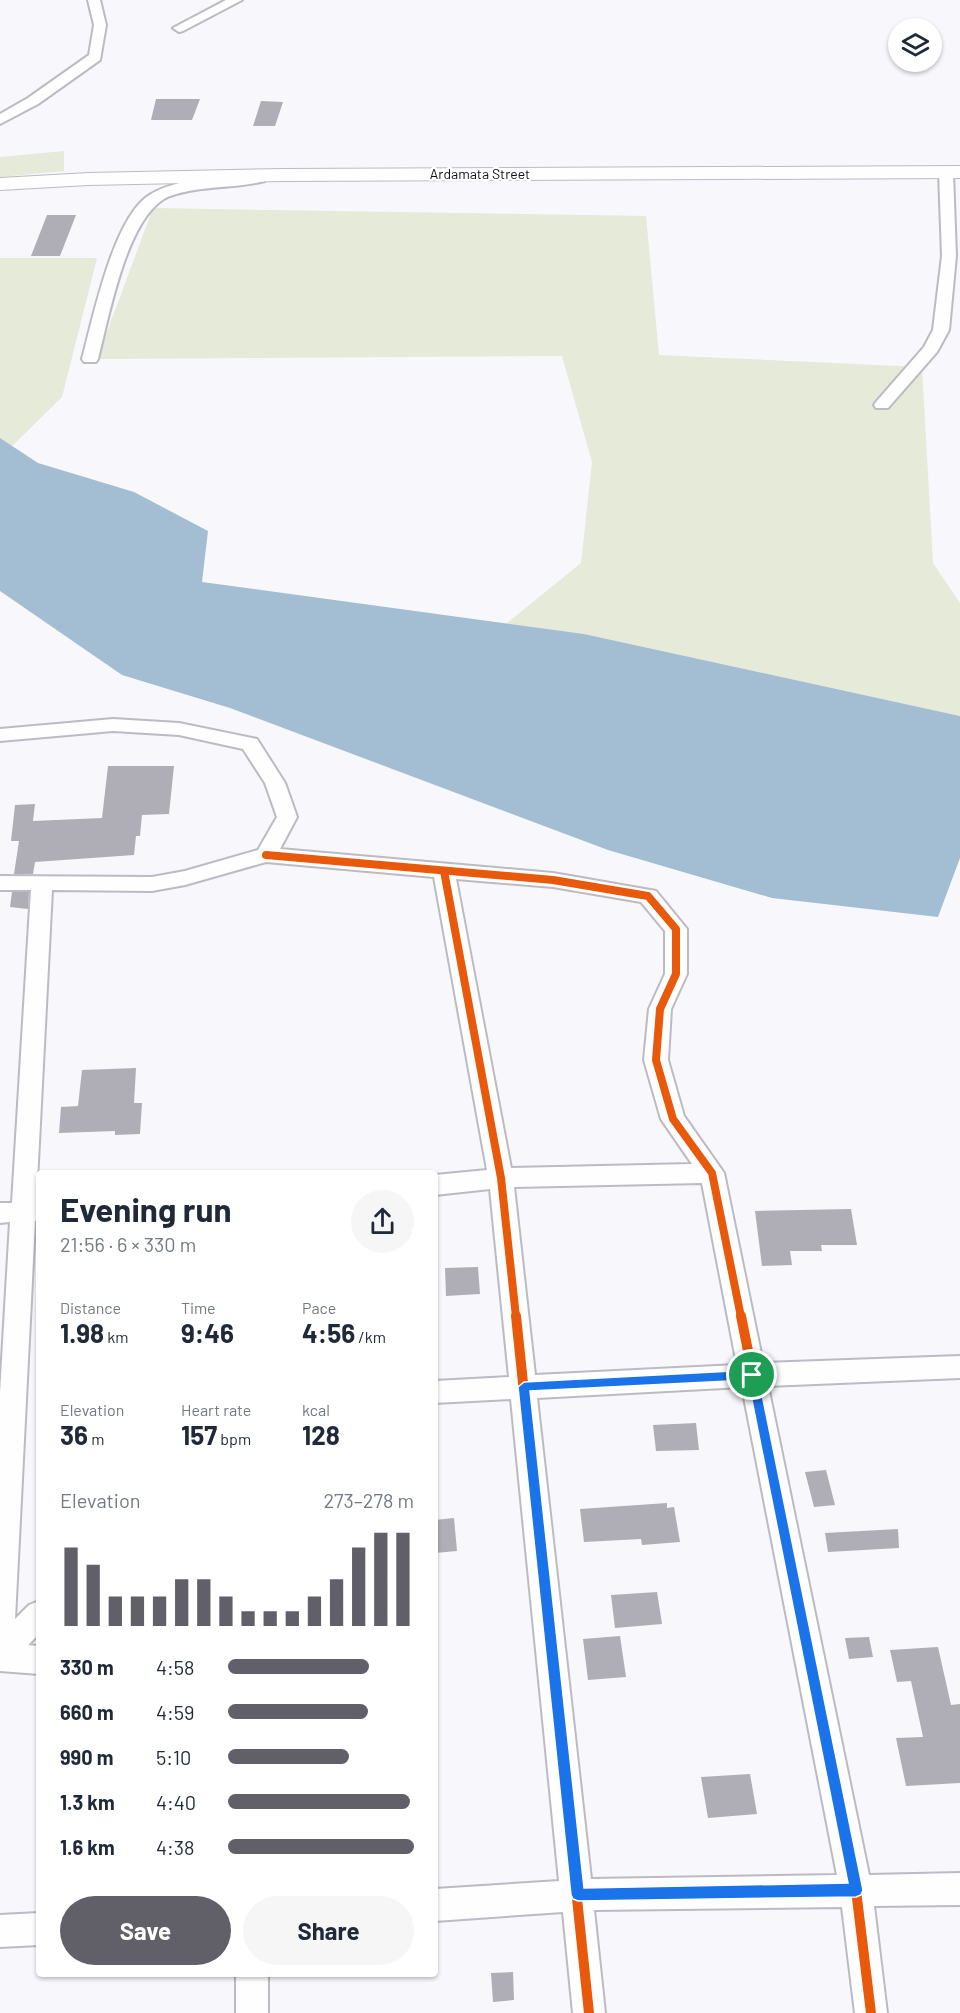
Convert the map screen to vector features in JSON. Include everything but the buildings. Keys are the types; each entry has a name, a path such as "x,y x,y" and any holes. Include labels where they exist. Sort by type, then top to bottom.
{"main road":[{"name":"Ardamata Street","path":"0,184 88,179 282,175 953,172"}],"street":[{"path":"0,120 33,101 94,57 100,25 94,0"},
{"path":"179,28 236,0"},
{"path":"882,405 938,340 955,256 953,172"},
{"path":"90,359 109,290 128,236 132,225 146,205 153,199 177,190 282,175"},
{"path":"0,735 113,725 179,729 249,744 275,783 287,817 266,855"},
{"path":"0,883 136,885 176,879 266,855 553,880 648,896 676,929 676,974 660,1009 656,1060 673,1119 712,1173 856,1890 871,2013"},
{"path":"444,871 501,1178 589,2013"},
{"path":"0,1626 21,1212 42,882"},
{"path":"438,1185 501,1178 712,1173"},
{"path":"438,1392 752,1375 960,1367"},
{"path":"0,1656 36,1617"},
{"path":"0,1656 36,1660"},
{"path":"438,1905 578,1895 960,1889"},
{"path":"0,1931 36,1929"},
{"path":"252,1977 252,2013"}],"green space":[{"path":"64,151 64,171 0,177 0,157"},
{"path":"153,208 646,216 659,355 922,367 933,563 960,603 960,716 584,634 506,624 581,563 592,462 562,356 97,359"},
{"path":"0,258 97,258 62,397 12,446 0,438"}],"water":[{"path":"0,438 38,463 134,492 208,531 202,582 584,634 960,716 960,858 938,917 772,898 608,850 230,708 122,675 0,591"}],"cycle path":[{"path":"266,855 553,880 648,896 676,929 676,974 660,1009 656,1060 673,1119 712,1173 856,1890 871,2013"},
{"path":"444,871 501,1178 589,2013"}],"route":[{"path":"752,1375 856,1890 578,1895 524,1387 752,1375"}]}
